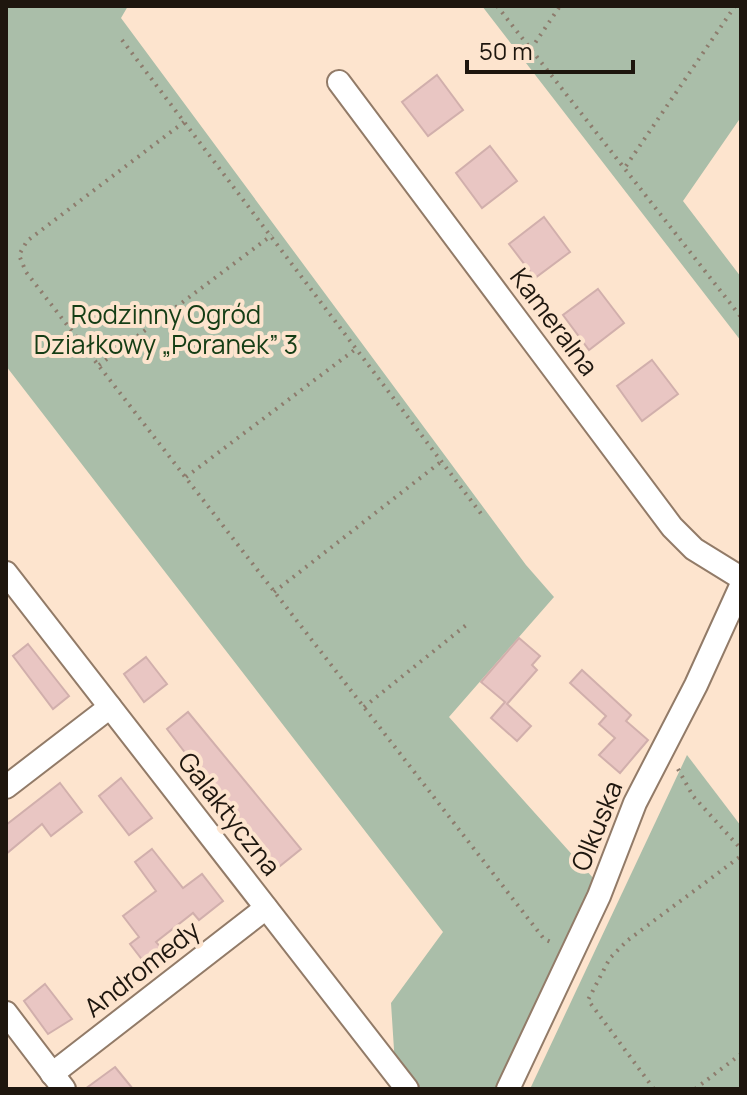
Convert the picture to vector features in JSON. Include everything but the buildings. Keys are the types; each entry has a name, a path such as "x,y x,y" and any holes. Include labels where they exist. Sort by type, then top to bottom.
{"street":[{"name":"Kameralna","path":"339,82 672,527 694,549 741,578"},
{"name":"Galaktyczna","path":"6,573 407,1089"},
{"name":"Olkuska","path":"508,1089 573,953 635,803 696,685 741,586"},
{"path":"6,787 110,707"},
{"name":"Andromedy","path":"58,1082 266,908"},
{"path":"6,1013 58,1082"}],"path":[{"path":"497,6 741,317"},
{"path":"531,49 560,6"},
{"path":"626,167 735,6"},
{"path":"122,40 482,515"},
{"path":"184,122 27,241 19,255 26,272 544,939 573,953"},
{"path":"99,365 272,235"},
{"path":"186,477 357,348"},
{"path":"274,592 442,461"},
{"path":"364,707 470,622"},
{"path":"669,736 679,772 693,796 741,849"},
{"path":"654,1089 588,1000 610,958 628,940 741,856"},
{"path":"695,1089 741,1054"}],"green space":[{"name":"Rodzinny Ogród Działkowy „Poranek” 3","path":"6,6 128,6 121,18 526,565 554,597 449,717 594,879 525,1037 496,1089 417,1089 395,1065 391,1003 443,932 6,366"},
{"path":"482,6 741,6 741,117 683,201 741,277 741,341"},
{"path":"687,755 741,826 741,1089 530,1089"}]}
